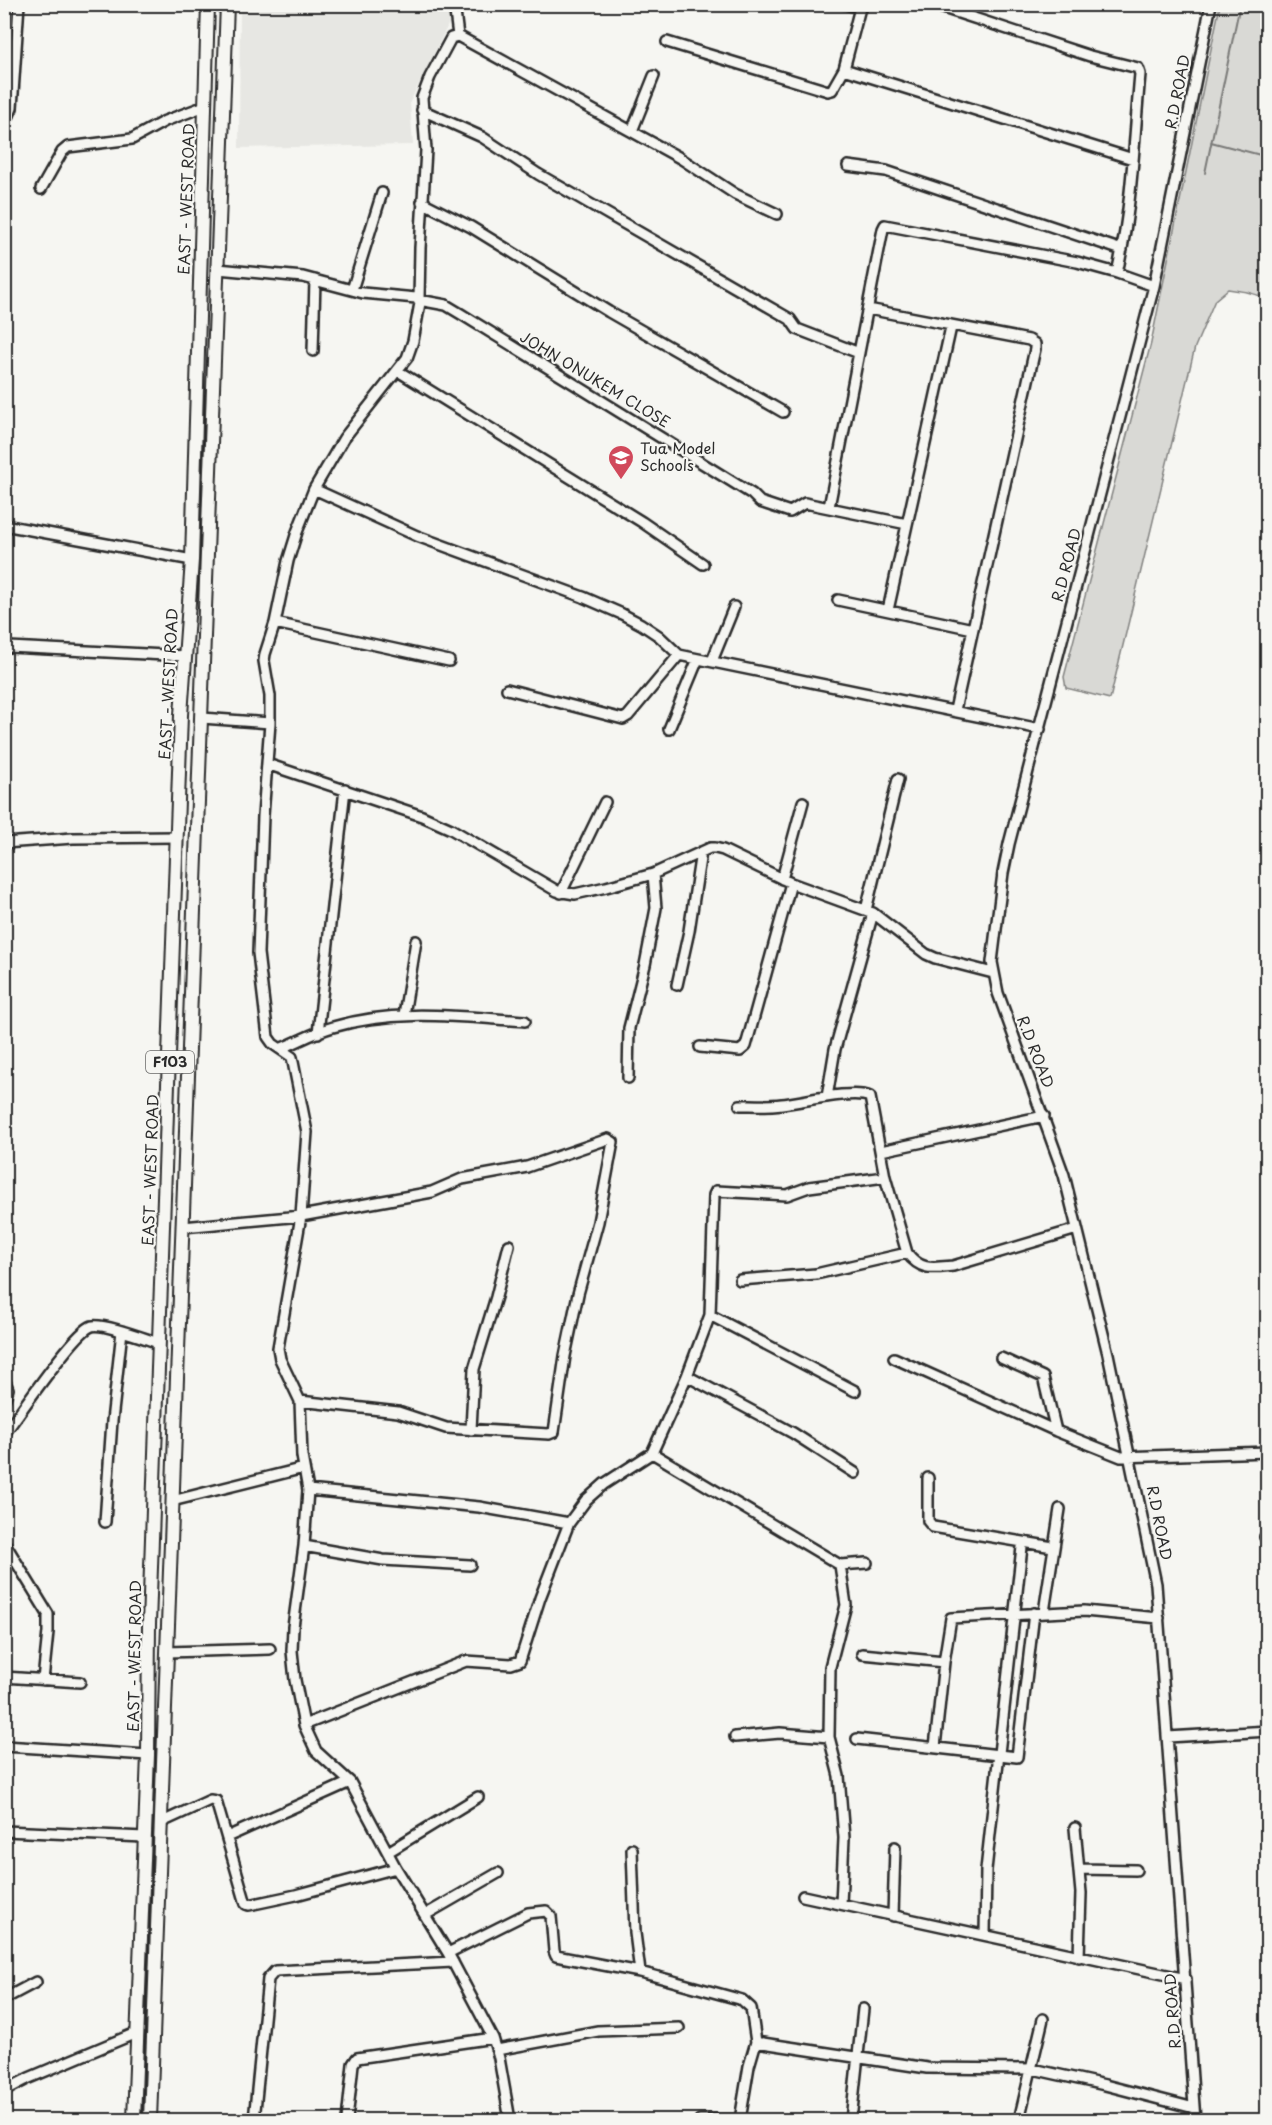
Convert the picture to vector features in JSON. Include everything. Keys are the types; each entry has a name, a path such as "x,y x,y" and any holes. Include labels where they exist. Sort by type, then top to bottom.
{"main road":[{"name":"EAST - WEST ROAD","path":"134,2121 177,837 192,560 208,4"},
{"name":"EAST - WEST ROAD","path":"150,2121 227,4"},
{"path":"170,1063 190,1064"}],"street":[{"path":"4,127 19,4"},
{"path":"454,4 458,36"},
{"path":"667,42 828,91 836,87 844,69 861,6 845,4"},
{"path":"931,4 1090,56 1137,68 1140,74 1133,159 1117,273"},
{"name":"R.D ROAD","path":"1195,2121 1156,1584 1108,1354 1064,1175 1044,1116 1017,1049 993,973 992,962 1005,865 1154,286 1211,4"},
{"path":"510,2121 493,2038 350,1782 316,1751 304,1725 295,1680 292,1651 294,1617 304,1546 308,1490 304,1468 300,1401 278,1355 301,1216 306,1124 292,1057 273,1044 268,1037 258,953 263,816 270,723 270,696 264,661 275,623 288,561 314,489 344,438 398,371 413,341 419,300 426,150 422,98 430,77 451,38 458,36 680,158 735,194 777,214"},
{"path":"844,69 1133,159"},
{"path":"632,131 654,76"},
{"path":"41,189 62,152 68,147 132,139 165,121 205,105"},
{"path":"422,110 482,137 538,174 790,319 797,329 859,353"},
{"path":"849,166 886,171 1122,250"},
{"path":"352,290 382,193"},
{"path":"422,202 471,227 609,312 783,412"},
{"path":"907,524 829,507 885,225 1029,252 1117,273 1154,286"},
{"name":"JOHN ONUKEM CLOSE","path":"218,269 315,280 352,290 446,305 752,494 760,502 790,512 805,503 829,507"},
{"path":"313,351 315,280"},
{"path":"868,309 951,327 1029,340 1035,344 955,710"},
{"path":"888,610 951,327"},
{"path":"398,371 703,564"},
{"path":"314,489 417,536 573,593 622,614 659,636 680,655 1040,729"},
{"path":"4,525 192,560"},
{"path":"838,600 973,629"},
{"path":"712,662 734,607"},
{"path":"275,623 449,661"},
{"path":"9,647 185,656"},
{"path":"507,689 623,719 680,655"},
{"path":"669,729 698,659"},
{"path":"202,718 270,723"},
{"path":"267,764 408,810 451,829 561,893 575,894 653,874 710,848 723,850 786,881 870,911 926,954 993,973"},
{"path":"827,1097 835,1049 870,911 898,779"},
{"path":"318,1033 345,789"},
{"path":"561,893 605,802"},
{"path":"700,1047 740,1051 746,1046 786,881 802,802"},
{"path":"4,843 73,838 177,837"},
{"path":"677,985 689,932 701,852"},
{"path":"628,1078 629,1028 656,908 653,874"},
{"path":"404,1015 416,941"},
{"path":"282,1048 318,1033 358,1021 404,1015 525,1021"},
{"path":"740,1105 780,1105 827,1097 862,1095 870,1097 885,1177 907,1253 914,1263 932,1268 953,1266 1077,1229"},
{"path":"881,1151 1044,1116"},
{"path":"183,1227 301,1216 432,1192 462,1179 527,1167 608,1138 614,1142 598,1222 564,1356 554,1432 549,1434 471,1430 438,1426 398,1412 300,1401"},
{"path":"304,1725 465,1661 518,1663 520,1661 540,1598 568,1523 586,1500 604,1484 652,1453 687,1376 710,1315 714,1195 716,1191 788,1195 809,1187 885,1177"},
{"path":"471,1430 474,1369 509,1245"},
{"path":"740,1280 816,1274 907,1253"},
{"path":"710,1315 855,1391"},
{"path":"6,1429 62,1356 88,1328 99,1326 159,1343"},
{"path":"105,1522 112,1421 122,1331"},
{"path":"894,1358 1107,1453 1131,1458 1268,1452"},
{"path":"1001,1358 1043,1377 1056,1431"},
{"path":"687,1376 793,1433 855,1473"},
{"path":"4,1379 8,1389 4,1401"},
{"path":"652,1453 840,1565 867,1563"},
{"path":"172,1501 304,1468"},
{"path":"928,1478 928,1521 933,1527 1053,1547"},
{"path":"308,1490 479,1507 568,1523"},
{"path":"857,1739 1017,1757 1039,1613 1060,1509"},
{"path":"4,1542 48,1614 43,1680"},
{"path":"304,1546 383,1560 470,1565"},
{"path":"985,1935 986,1870 1022,1547"},
{"path":"840,1565 846,1610 830,1667 829,1737 838,1776 843,1838 841,1904"},
{"path":"935,1747 951,1618 1084,1611 1159,1618"},
{"path":"167,1652 270,1649"},
{"path":"862,1654 944,1662"},
{"path":"4,1677 80,1682"},
{"path":"1168,1737 1268,1731"},
{"path":"735,1737 780,1733 829,1737"},
{"path":"4,1746 148,1755"},
{"path":"227,1837 350,1782"},
{"path":"388,1852 478,1797"},
{"path":"160,1823 213,1799 217,1803 246,1904 249,1905 396,1868"},
{"path":"1075,1828 1080,1869 1079,1957"},
{"path":"4,1831 145,1837"},
{"path":"893,1916 895,1847"},
{"path":"632,1849 635,1933 640,1972"},
{"path":"1080,1869 1136,1870"},
{"path":"425,1915 498,1873"},
{"path":"803,1896 1186,1979"},
{"path":"254,2121 268,1979 275,1971 450,1958 528,1913 542,1910 551,1916 556,1956 640,1972 742,2000 749,2004 756,2042 749,2067 740,2120 700,2121"},
{"path":"4,1999 36,1982"},
{"path":"851,2121 863,2009"},
{"path":"1019,2121 1043,2019"},
{"path":"497,2050 598,2031 679,2028"},
{"path":"4,2091 29,2078 136,2033"},
{"path":"347,2121 353,2064 357,2058 493,2038"},
{"path":"756,2042 927,2068 1033,2069 1194,2108"}],"shaded area":[{"path":"240,4 448,5 450,21 410,102 413,145 239,148"},
{"path":"1220,5 1267,5 1267,298 1228,289 1215,300 1195,347 1110,699 1066,688 1064,677 1151,343"}],"waterway":[{"path":"1205,173 1240,4"},
{"path":"1211,142 1268,157"}],"place":[{"name":"Tua Model Schools","path":"621,481"}]}
